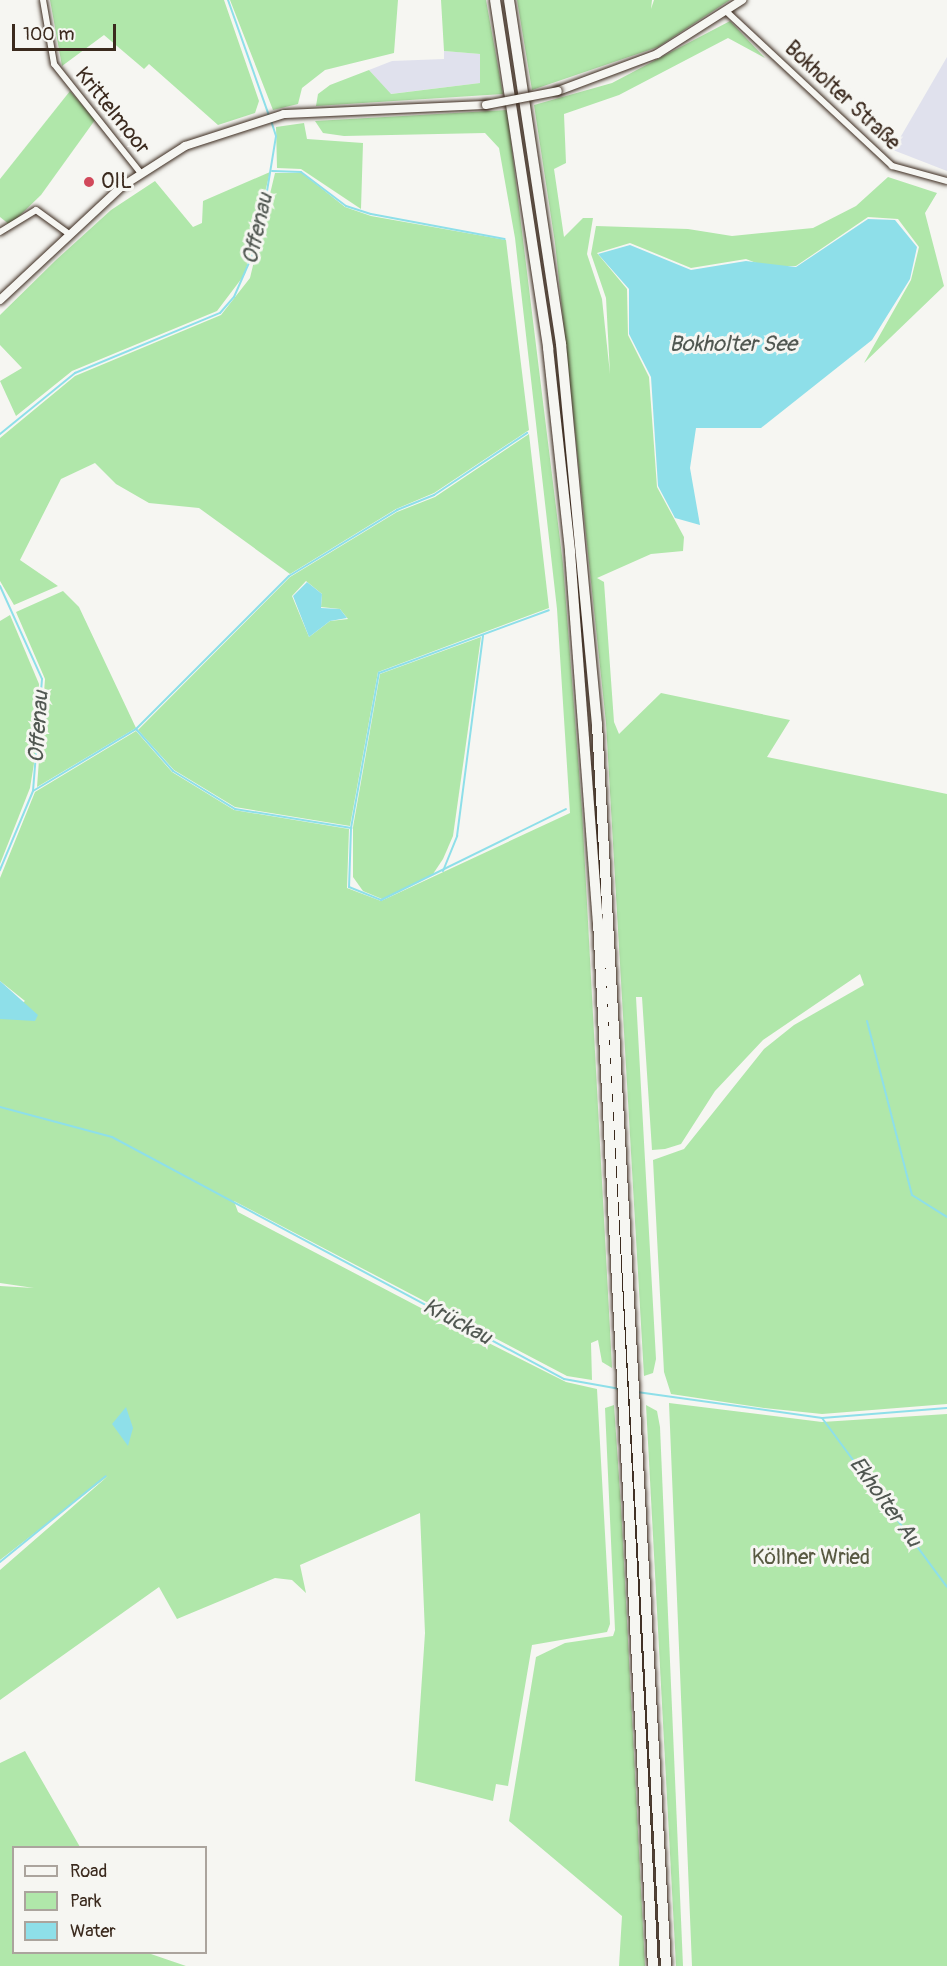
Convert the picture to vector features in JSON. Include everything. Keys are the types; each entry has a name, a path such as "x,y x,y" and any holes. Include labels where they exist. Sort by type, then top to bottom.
{"highway":[{"path":"495,0 548,348 570,552 622,1353 653,1966"},
{"path":"509,0 561,344 583,550 611,919 666,1966"}],"main road":[{"path":"0,300 68,233 141,172 185,146 262,118 284,114 486,105 558,91 630,67 727,12 742,0"}],"street":[{"name":"Krittelmoor","path":"44,0 54,64 141,172"},
{"name":"Bokholter Straße","path":"727,12 892,166 947,181"},
{"path":"0,232 36,210 68,233"}],"shaded area":[{"path":"444,51 480,54 480,83 390,94 369,70 392,61 444,59"},
{"path":"947,57 947,171 893,150"}],"green space":[{"path":"50,0 224,0 259,101 255,113 218,125 149,64 144,69 104,35 62,66"},
{"path":"230,0 398,0 394,53 325,70 302,88 298,104 273,110"},
{"path":"441,0 486,0 503,94 316,106 318,94 330,85 369,70 391,94 480,83 480,54 444,51"},
{"path":"517,0 652,0 651,9 654,0 730,0 658,47 532,90"},
{"path":"730,21 765,58 728,38 619,95 564,114 566,163 554,169 564,237 583,218 593,218 587,254 602,299 610,374 606,298 591,254 596,226 688,229 732,236 813,228 856,206 888,177 937,193 925,213 944,286 864,363 911,280 919,247 898,219 868,217 796,266 764,266 746,259 691,268 630,243 597,253 627,289 628,335 649,377 657,487 684,537 683,551 651,554 597,578 604,582 614,722 619,734 661,693 790,720 767,757 947,794 947,1404 822,1414 764,1408 671,1394 664,1372 653,1160 684,1149 764,1049 794,1025 864,985 860,974 763,1040 715,1091 681,1144 665,1149 652,1150 642,997 636,997 656,1359 653,1373 644,1376 606,723 555,243 534,105 612,83"},
{"path":"70,91 95,120 41,195 10,225 0,217 0,179"},
{"path":"507,110 563,564 582,810 612,1368 602,1362 598,1340 591,1343 592,1380 567,1376 234,1201 238,1212 461,1329 566,1382 597,1389 610,1624 607,1632 532,1645 508,1786 496,1784 493,1801 415,1781 425,1633 420,1513 300,1565 306,1593 292,1580 275,1578 177,1619 159,1587 0,1700 0,1570 108,1476 0,1560 0,1286 34,1288 0,1283 0,1019 25,1001 0,981 0,878 35,792 136,731 172,772 234,810 349,829 347,888 381,901 570,813 557,609 515,238 499,148 485,133 344,136 323,133 315,121"},
{"path":"304,123 307,139 363,143 361,209 301,169 277,168 276,127"},
{"path":"270,172 245,274 217,311 72,371 16,416 0,381 22,368 0,345 0,315 56,260 111,210 155,181 193,227 202,223 203,201"},
{"path":"275,173 302,173 345,207 371,216 506,240 529,430 434,493 396,509 290,574 199,508 149,503 116,484 95,463 61,479 20,560 58,586 14,605 0,581 0,438 75,376 221,315 250,278"},
{"path":"529,434 549,608 378,672 350,826 235,807 174,770 138,730 290,577 397,512 435,497","holes":["306,581 322,594 321,607 340,609 348,619 330,621 309,637 292,596"]},
{"path":"63,591 79,607 136,728 37,787 45,679 16,612"},
{"path":"10,615 39,684 37,745 30,788 0,864 0,621"},
{"path":"481,637 453,836 443,859 433,874 382,899 363,891 353,877 353,827 380,674"},
{"name":"Köllner Wried","path":"669,1403 822,1422 947,1414 947,1966 692,1966"},
{"path":"614,1405 645,1966 619,1966 622,1916 509,1821 536,1657 565,1643 613,1636 615,1630 605,1408"},
{"path":"646,1405 657,1411 660,1427 683,1966 676,1966"},
{"path":"25,1751 79,1846 12,1846 12,1954 151,1954 186,1966 0,1966 0,1763"}],"water":[{"name":"Bokholter See","path":"868,219 895,220 917,247 910,279 872,340 761,428 696,428 690,468 700,525 675,518 658,486 651,377 629,334 629,289 598,254 630,245 691,270 746,261 796,267"},
{"path":"307,582 322,594 321,608 340,609 347,618 330,621 309,637 293,596"},
{"path":"0,981 38,1015 35,1021 0,1019"},
{"path":"126,1407 133,1428 128,1446 112,1424"}],"waterway":[{"name":"Offenau","path":"228,0 269,116"},
{"name":"Offenau","path":"0,434 75,373 220,313 234,297 259,240 276,136 271,121"},
{"path":"272,171 301,172 346,206 371,214 505,239"},
{"path":"33,791 136,729 289,576 397,510 434,495 527,433"},
{"name":"Offenau","path":"0,586 42,679 33,791 0,870"},
{"path":"351,828 379,673 549,610"},
{"path":"443,871 457,836 483,636"},
{"path":"136,729 173,771 235,809 351,828 349,887 381,900 566,809"},
{"path":"867,1021 912,1195 947,1217"},
{"name":"Krückau","path":"0,1107 112,1137 564,1379 620,1389"},
{"name":"Krückau","path":"637,1392 822,1418 947,1408"},
{"name":"Ekholter Au","path":"822,1418 947,1587"},
{"path":"0,1562 106,1476"}],"place":[{"name":"OIL","path":"89,182"}]}
